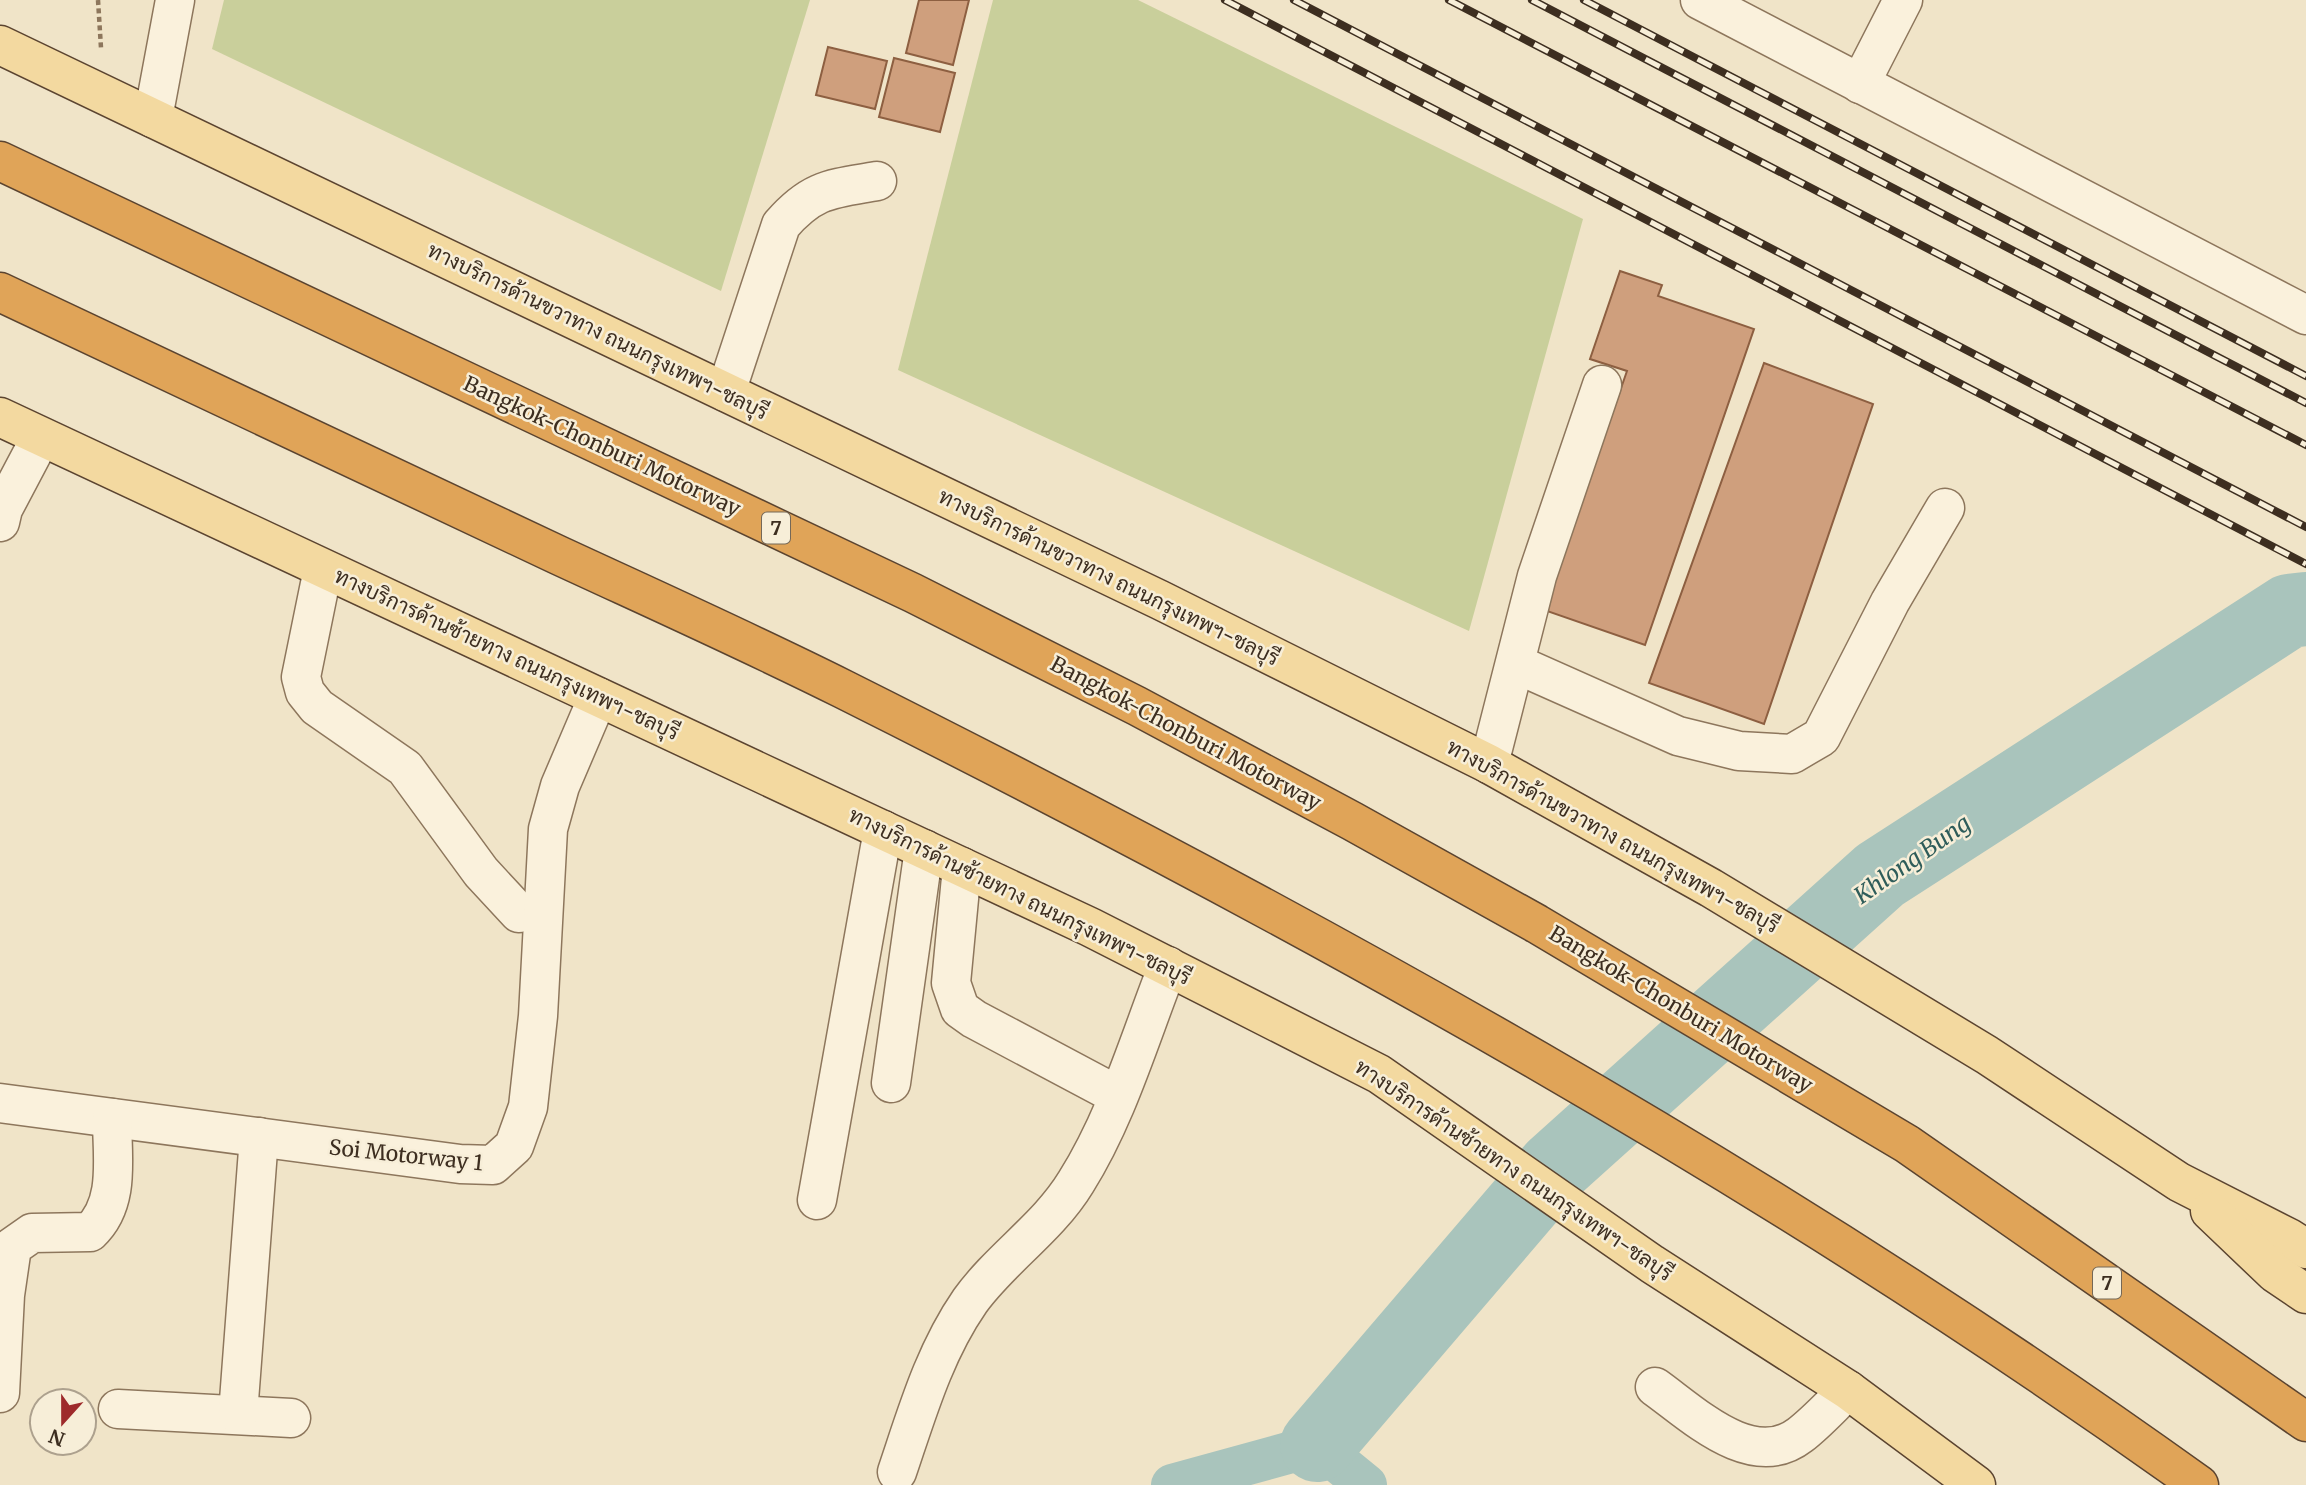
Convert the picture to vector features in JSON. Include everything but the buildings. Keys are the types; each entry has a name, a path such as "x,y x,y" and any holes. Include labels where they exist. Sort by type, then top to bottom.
{"highway":[{"name":"Bangkok-Chonburi Motorway","path":"0,162 913,593 1149,712 1537,924 1907,1144 2306,1422"},
{"path":"0,292 835,685 1253,900 1488,1030 1807,1220 2199,1485"}],"main road":[{"name":"ทางบริการด้านขวาทาง ถนนกรุงเทพฯ-ชลบุรี","path":"0,45 1173,606 1489,764 1712,888 1987,1055 2179,1182 2306,1249"},
{"name":"ทางบริการด้านซ้ายทาง ถนนกรุงเทพฯ-ชลบุรี","path":"0,417 962,867 1380,1074 1652,1264 1848,1390 1976,1485"},
{"name":"ทางบริการด้านขวาทาง ถนนกรุงเทพฯ-ชลบุรี","path":"2179,1182 2275,1273 2306,1294"}],"street":[{"path":"153,118 175,0"},
{"path":"1700,0 2306,315"},
{"path":"1860,84 1903,0"},
{"path":"726,392 781,225 800,203 827,190 877,181"},
{"path":"1489,764 1537,576 1602,385"},
{"path":"0,522 41,437"},
{"path":"1516,664 1678,736 1739,751 1792,754 1821,737 1890,602 1945,508"},
{"path":"323,569 301,677 305,692 317,707 405,768 481,872 519,913"},
{"name":"Soi Motorway 1","path":"0,1102 460,1164 493,1165 514,1146 528,1107 538,1016 548,829 560,786 598,697"},
{"path":"817,1200 883,830"},
{"path":"891,1083 924,849"},
{"path":"962,867 951,983 960,1009 1117,1095"},
{"path":"897,1472 937,1357 971,1300 1051,1216 1076,1182 1117,1095 1168,967"},
{"path":"0,1393 5,1295 12,1247 32,1233 90,1232 104,1219 111,1195 112,1118"},
{"path":"239,1413 259,1138"},
{"path":"1655,1387 1716,1430 1751,1447 1773,1447 1798,1437 1848,1390"},
{"path":"118,1409 239,1413 291,1418"}],"green space":[{"path":"224,0 810,0 721,291 212,49"},
{"path":"993,0 1138,0 1583,219 1469,631 898,370"}],"waterway":[{"name":"Khlong Bung","path":"1317,1445 1554,1168 1880,875 2289,611 2306,609"},
{"path":"1172,1485 1317,1445 1366,1485"}],"railway":[{"path":"1225,0 2306,564"},
{"path":"1294,0 2306,527"},
{"path":"1449,0 2306,445"},
{"path":"1532,0 2306,403"},
{"path":"1584,0 2306,376"}]}
